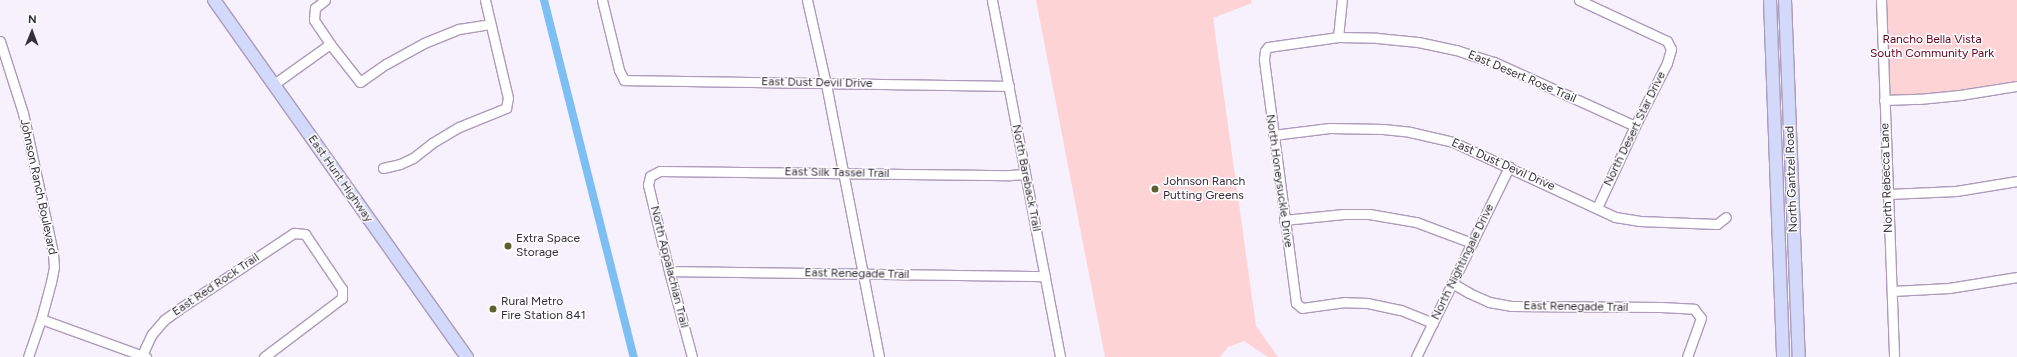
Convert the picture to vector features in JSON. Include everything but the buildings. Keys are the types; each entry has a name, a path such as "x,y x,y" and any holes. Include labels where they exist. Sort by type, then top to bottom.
{"main road":[{"name":"East Hunt Highway","path":"214,0 467,357"},
{"name":"North Gantzel Road","path":"1770,0 1783,357"},
{"name":"North Gantzel Road","path":"1785,0 1799,357"}],"street":[{"path":"325,0 315,8 314,20 330,44 360,82 386,64 424,43 459,29 490,24"},
{"path":"383,168 400,164 413,158 459,127 506,108 508,98 485,0"},
{"name":"East Dust Devil Drive","path":"602,0 619,70 624,80 1009,86"},
{"path":"807,0 826,84 878,357"},
{"name":"North Bareback Trail","path":"992,0 1060,357"},
{"path":"1338,37 1342,0"},
{"name":"North Desert Star Drive","path":"1579,0 1667,41 1671,49 1667,63 1635,126 1597,208"},
{"name":"North Rebecca Lane","path":"1881,0 1894,357"},
{"name":"East Desert Rose Trail","path":"1265,51 1268,47 1338,37 1377,38 1418,42 1456,50 1494,62 1635,126"},
{"name":"Johnson Ranch Boulevard","path":"0,42 23,113 51,240 54,267 41,319 28,357"},
{"path":"274,84 330,44"},
{"name":"North Honeysuckle Drive","path":"1265,51 1264,59 1273,135 1296,303 1302,308 1345,302 1368,303 1400,310 1433,323"},
{"path":"1884,100 1933,98 2017,86"},
{"name":"East Dust Devil Drive","path":"1273,135 1330,128 1383,129 1410,132 1453,142 1510,167 1615,217 1639,221 1717,224 1726,217"},
{"name":"North Nightingale Drive","path":"1416,357 1510,167"},
{"name":"East Silk Tassel Trail","path":"650,176 660,170 1025,174"},
{"name":"North Appalachian Trail","path":"650,176 648,185 668,272 692,357"},
{"path":"1888,194 1956,191 2017,181"},
{"path":"1284,220 1344,214 1369,214 1416,222 1472,243"},
{"name":"East Red Rock Trail","path":"144,356 152,334 164,320 179,308 294,233 305,234 342,289 342,298 264,357"},
{"name":"East Renegade Trail","path":"668,272 1045,276"},
{"path":"1892,291 1949,288 2017,278"},
{"name":"East Renegade Trail","path":"1452,283 1469,293 1490,302 1511,306 1661,307 1694,309 1701,318 1686,357"},
{"path":"41,319 144,356"}],"green space":[{"name":"Johnson Ranch Putting Greens","path":"1036,0 1251,0 1252,3 1213,18 1256,326 1278,357 1268,357 1244,341 1228,347 1220,357 1105,357"},
{"name":"Rancho Bella Vista South Community Park","path":"1879,0 2017,0 2017,83 1884,100"}],"waterway":[{"path":"544,0 634,357"}],"place":[{"name":"Johnson Ranch Putting Greens","path":"1155,189"},
{"name":"Extra Space Storage","path":"508,246"},
{"name":"Rural Metro Fire Station 841","path":"493,309"}]}
